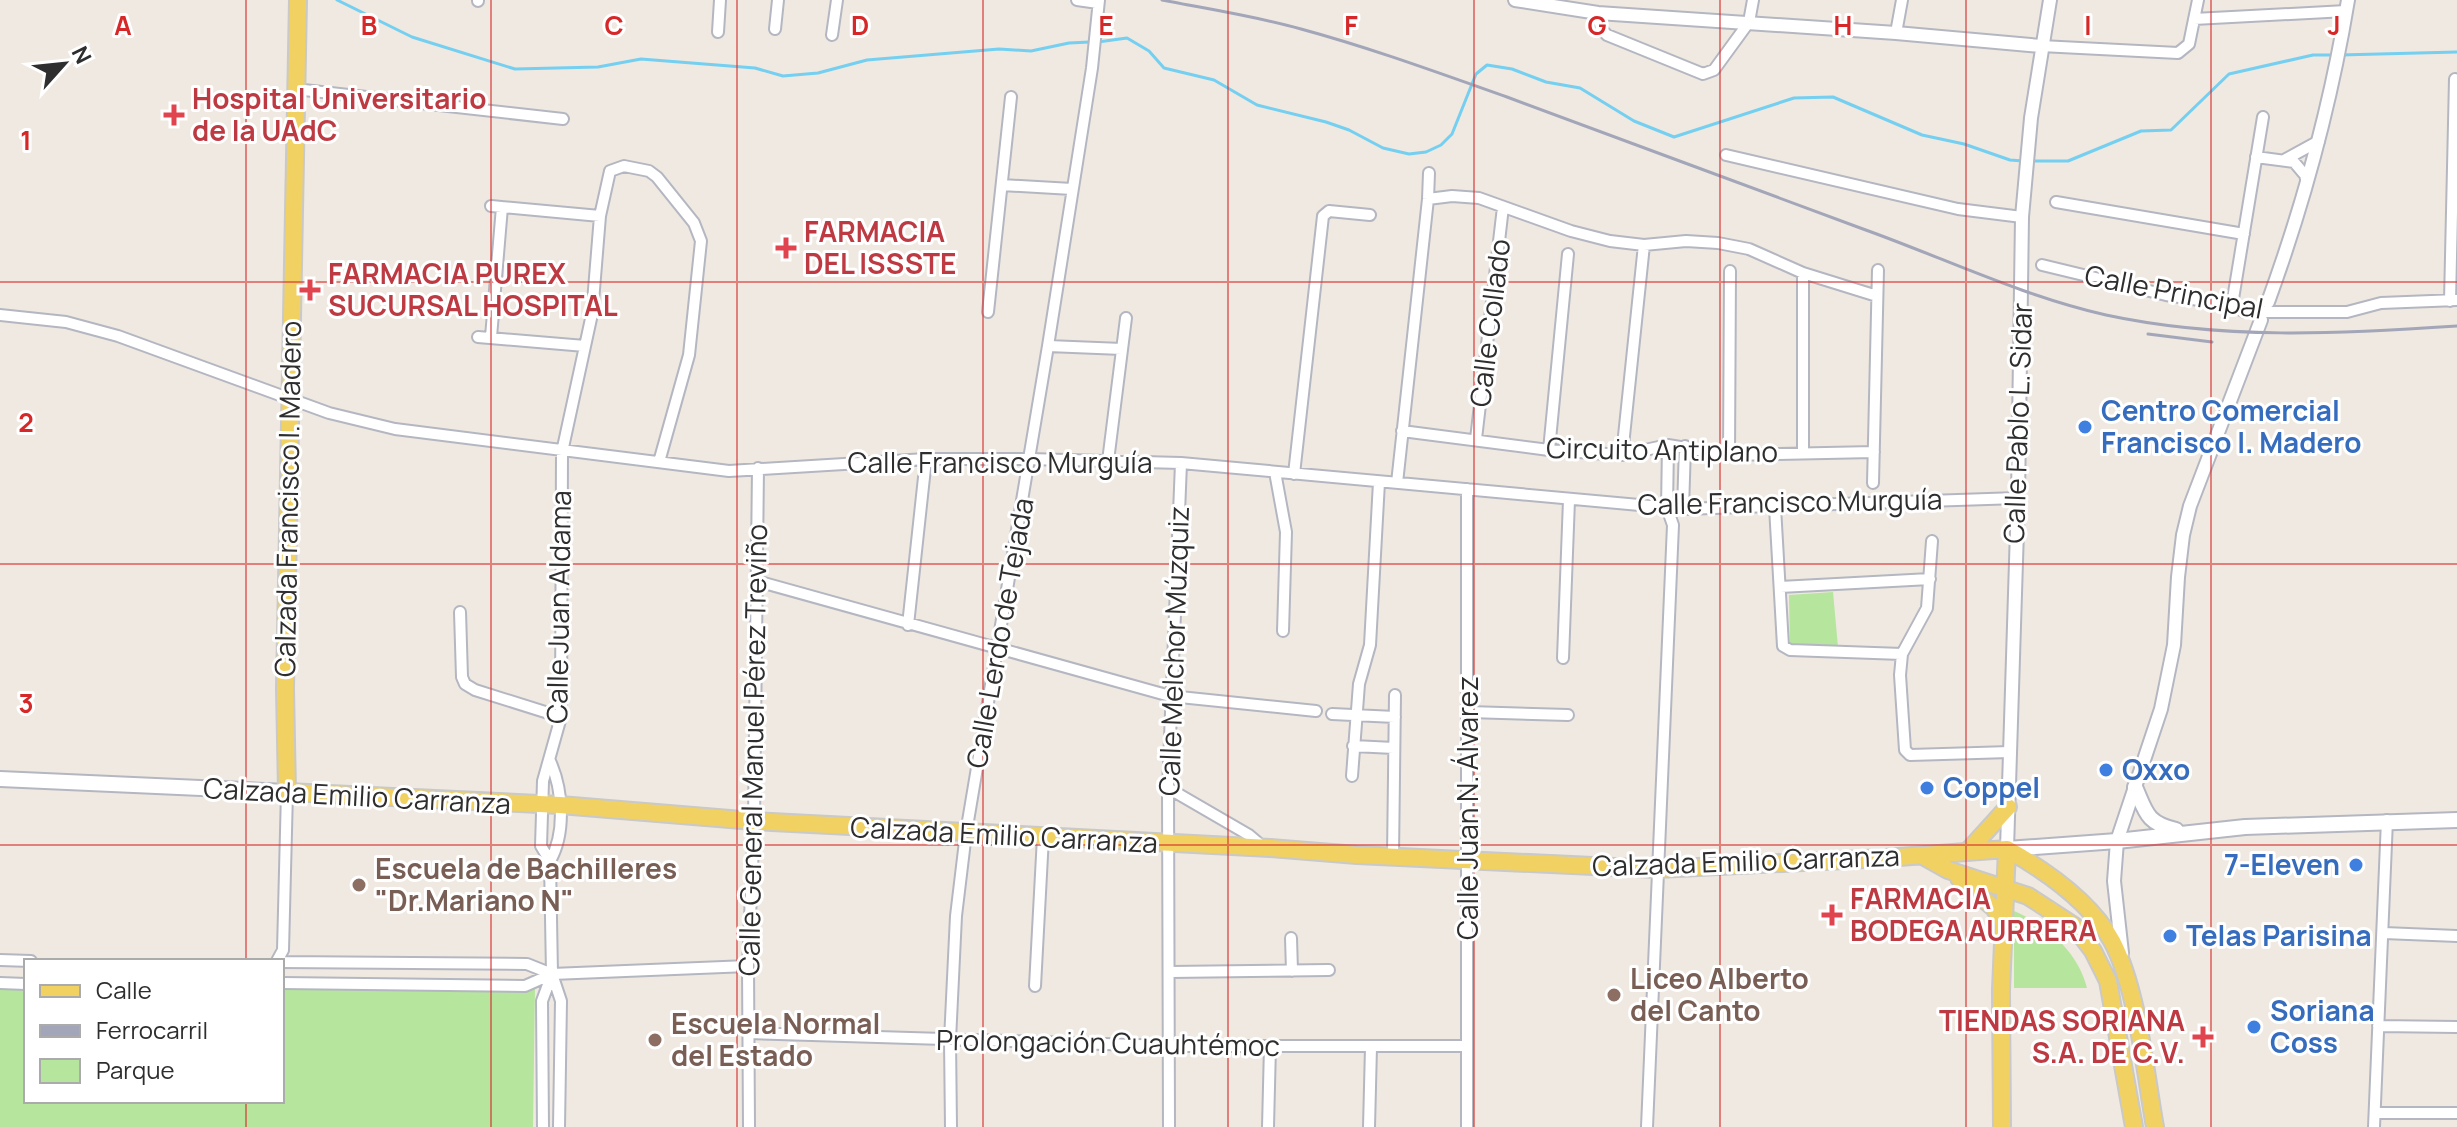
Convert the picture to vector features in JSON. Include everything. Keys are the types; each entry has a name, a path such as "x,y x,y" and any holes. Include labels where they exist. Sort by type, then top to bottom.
{"main road":[{"name":"Calzada Francisco I. Madero","path":"287,792 285,688 289,399 298,0"},
{"name":"Calzada Emilio Carranza","path":"0,779 551,805 754,821 1657,869 2007,849"},
{"path":"2135,787 2153,822 2188,832"},
{"path":"1969,850 2008,807"},
{"path":"2007,849 2188,832 2387,820 2457,820"},
{"path":"2002,1127 2003,921 2007,849"},
{"path":"2007,849 2047,875 2092,913 2112,942 2132,1003 2155,1127"},
{"path":"1923,856 1948,870 1983,898 2003,921"},
{"path":"1948,870 2028,896 2074,926 2093,951 2108,981 2134,1127"},
{"path":"2121,1059 2146,1127"}],"street":[{"path":"718,32 720,0"},
{"path":"775,29 778,0"},
{"path":"832,35 837,0"},
{"path":"1077,0 1098,2"},
{"path":"1515,0 2041,46 2178,53 2186,48 2198,0"},
{"path":"1600,6 1600,26 1607,35 1703,74 1714,70 1749,22 1753,0"},
{"path":"1896,33 1902,0"},
{"name":"Calle Pablo L. Sidar","path":"2007,849 2022,217 2031,118 2050,0"},
{"name":"Calle Lerdo de Tejada","path":"951,1127 950,1040 956,916 966,833 1048,346 1092,68 1098,2"},
{"path":"2194,19 2346,12 2319,141 2268,302"},
{"path":"2454,300 2455,79"},
{"path":"295,89 563,119"},
{"path":"988,312 1011,97"},
{"path":"2232,305 2263,117"},
{"path":"2286,159 2319,141"},
{"path":"1726,155 1958,209 2022,217"},
{"path":"2256,157 2286,159 2301,167 2307,183"},
{"name":"Calle Juan Aldama","path":"559,1127 561,1001 552,974 550,861 558,846 543,781 561,717 562,452 595,289 600,216 610,171 624,166 649,171 664,185 694,223 701,241 689,355 659,462"},
{"path":"1397,483 1429,173"},
{"path":"1002,185 1072,189"},
{"path":"1428,199 1466,196 1610,241 1644,245 1686,241 1749,249 1803,273 1877,296"},
{"path":"2056,202 2244,234"},
{"path":"491,337 497,206 600,216"},
{"name":"Calle Collado","path":"1476,439 1503,207"},
{"path":"1294,474 1323,216 1329,211 1370,215"},
{"path":"1622,455 1644,245"},
{"path":"1549,450 1568,254"},
{"name":"Calle Principal","path":"2042,265 2166,295 2232,305 2245,312 2347,312 2381,303 2454,300"},
{"path":"1873,483 1878,270"},
{"path":"1729,455 1730,271"},
{"path":"1803,273 1803,453"},
{"name":"Calle Francisco Murguía","path":"0,315 66,322 118,336 329,413 395,429 729,471 926,459 1029,459 1181,463 1683,509 2013,498"},
{"path":"1108,461 1126,318"},
{"path":"2124,971 2114,881 2117,841 2149,750 2169,674 2183,535 2190,506 2261,320"},
{"path":"478,337 585,346"},
{"path":"1048,346 1122,349"},
{"name":"Circuito Antiplano","path":"1402,431 1549,450 1622,455 1668,445 1729,455 1874,452"},
{"path":"1647,1127 1673,525 1667,508 1668,445"},
{"path":"1673,525 1683,509 1685,446"},
{"path":"908,625 926,459"},
{"name":"Calle Melchor Múzquiz","path":"1169,1127 1168,788 1181,463"},
{"name":"Calle General Manuel Pérez Treviño","path":"749,1127 748,966 754,821 758,468"},
{"path":"1275,472 1286,532 1283,631"},
{"path":"1352,776 1359,684 1370,645 1379,482"},
{"name":"Calle Juan N. Álvarez","path":"1467,489 1467,1127"},
{"path":"1563,658 1569,500"},
{"path":"1775,507 1782,642 1786,649 1902,654"},
{"path":"1932,541 1927,608 1902,654 1900,694 1905,750 1907,754 2010,752"},
{"path":"1780,587 1930,579"},
{"path":"757,581 1170,696 1316,711"},
{"path":"460,612 462,677 465,684 475,690 561,717"},
{"path":"1393,856 1395,695"},
{"path":"1469,712 1568,715"},
{"path":"1332,714 1395,717"},
{"path":"1353,746 1394,748"},
{"name":"Calle Juan Aldama","path":"550,761 559,780 541,846 550,861"},
{"path":"1168,788 1264,847"},
{"name":"Calzada Francisco I. Madero","path":"283,959 287,792"},
{"path":"2374,1127 2387,820"},
{"path":"1035,986 1043,837"},
{"path":"2384,933 2457,936"},
{"path":"1291,938 1292,971"},
{"path":"284,959 527,964 552,974"},
{"path":"0,960 24,961"},
{"path":"287,983 525,986 552,974 748,966"},
{"path":"1170,972 1329,970"},
{"name":"Calle Juan Aldama","path":"543,1127 542,1001 552,974"},
{"path":"0,983 24,984"},
{"path":"2378,1026 2457,1027"},
{"name":"Prolongación Cuauhtémoc","path":"748,1033 1169,1046 1467,1046"},
{"path":"1268,1127 1270,1046"},
{"path":"1369,1127 1371,1047"},
{"path":"2375,1113 2457,1113"}],"green space":[{"path":"1833,592 1838,647 1790,648 1789,595"},
{"path":"2014,911 2060,941 2083,975 2087,988 2014,988"},
{"path":"0,985 24,985 24,1103 284,1103 284,987 535,988 533,1127 0,1127"}],"waterway":[{"path":"337,0 412,37 515,69 598,67 641,59 755,68 783,76 818,73 867,60 999,49 1031,51 1090,42"},
{"path":"1098,42 1127,38 1149,51 1164,68 1214,80 1257,105 1326,122 1383,148 1409,154 1426,152 1441,145 1452,134 1476,74 1487,65 1580,88 1634,121 1674,137 1794,98 1833,97 1922,135 2023,161"},
{"path":"2340,55 2457,52"},
{"path":"2031,161 2068,161 2141,131 2171,130 2229,74 2313,55 2332,55"}],"railway":[{"path":"1162,0 1284,24 1405,61 2014,287 2106,315 2237,332 2325,333 2457,326"},
{"path":"2148,334 2212,342"}],"place":[{"name":"Hospital Universitario de la UAdC","path":"174,115"},
{"name":"FARMACIA DEL ISSSTE","path":"786,248"},
{"name":"FARMACIA PUREX SUCURSAL HOSPITAL","path":"310,290"},
{"name":"Centro Comercial Francisco I. Madero","path":"2085,427"},
{"name":"Oxxo","path":"2106,770"},
{"name":"Coppel","path":"1927,788"},
{"name":"7-Eleven","path":"2356,865"},
{"name":"Escuela de Bachilleres \"Dr.Mariano N\"","path":"359,885"},
{"name":"FARMACIA BODEGA AURRERA","path":"1832,915"},
{"name":"Telas Parisina","path":"2170,936"},
{"name":"Liceo Alberto del Canto","path":"1614,995"},
{"name":"Soriana Coss","path":"2254,1027"},
{"name":"TIENDAS SORIANA S.A. DE C.V.","path":"2203,1037"},
{"name":"Escuela Normal del Estado","path":"655,1040"}]}
